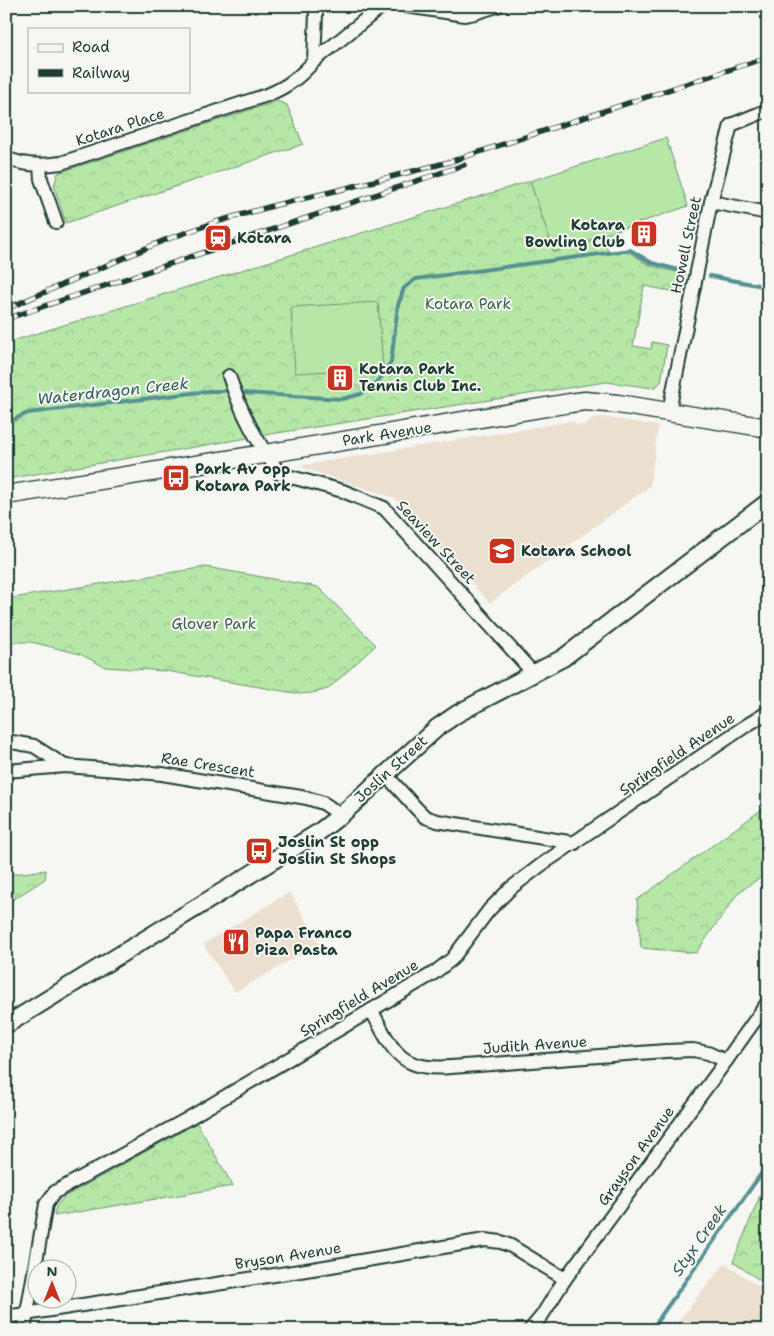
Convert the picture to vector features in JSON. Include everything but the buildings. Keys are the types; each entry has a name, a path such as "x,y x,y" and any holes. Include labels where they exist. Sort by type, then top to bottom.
{"main road":[{"name":"Park Avenue","path":"6,495 570,403 618,404 768,428"}],"street":[{"path":"314,61 316,37 315,6"},
{"name":"Kotara Place","path":"6,158 14,162 40,166 62,163 267,95 284,88 292,82 314,61 382,6"},
{"path":"406,6 465,15 497,6"},
{"name":"Howell Street","path":"669,411 711,202 731,125 768,110"},
{"path":"40,166 41,179 56,222"},
{"path":"711,202 768,213"},
{"name":"Seaview Street","path":"229,376 235,396 256,439 280,474 343,491 384,508 534,674"},
{"name":"Joslin Street","path":"6,1025 319,832 438,727 457,714 563,658 768,502"},
{"name":"Springfield Avenue","path":"24,1330 46,1204 55,1192 189,1118 434,973 452,959 489,910 511,888 768,712"},
{"name":"Rae Crescent","path":"6,741 34,746 64,766"},
{"name":"Rae Crescent","path":"6,771 64,766 162,774 307,798 323,803 340,815"},
{"path":"385,774 425,817 437,821 575,843"},
{"name":"Grayson Avenue","path":"530,1330 542,1317 565,1279 768,1002"},
{"name":"Judith Avenue","path":"371,1010 394,1050 403,1059 421,1066 436,1068 693,1050 708,1052 726,1060"},
{"name":"Bryson Avenue","path":"6,1317 485,1240 501,1242 511,1246 565,1279"}],"shaded area":[{"name":"Kotara School","path":"603,417 658,426 650,486 490,603 394,498 298,466 573,421 577,425 587,424 593,418"},
{"path":"290,892 319,944 235,992 203,944"},
{"path":"725,1263 768,1293 768,1330 671,1330"}],"green space":[{"path":"277,101 287,105 303,144 66,223 54,186 58,173"},
{"path":"666,138 688,206 554,252 530,181"},
{"name":"Kotara Park","path":"530,181 554,252 603,236 608,251 629,252 651,266 685,274 682,293 644,286 633,346 651,349 652,342 667,345 661,382 654,388 606,382 277,433 6,479 6,343"},
{"path":"378,302 383,368 295,373 291,307"},
{"name":"Glover Park","path":"206,567 318,587 376,645 328,689 300,694 166,671 105,667 80,654 31,642 6,642 6,599"},
{"path":"768,805 768,872 738,893 696,953 641,948 637,900"},
{"path":"46,870 45,879 6,904 6,875"},
{"path":"197,1123 233,1186 54,1216 56,1207 64,1197"},
{"path":"768,1176 768,1286 733,1262"}],"waterway":[{"name":"Waterdragon Creek","path":"242,393 342,399 361,394 378,381 391,362 398,305 404,288 416,279 630,250 652,263 682,271"},
{"name":"Waterdragon Creek","path":"710,276 768,287"},
{"name":"Waterdragon Creek","path":"6,423 28,413 209,391 224,391"},
{"name":"Styx Creek","path":"651,1330 768,1164"}],"railway":[{"path":"6,309 165,240 216,222 276,205 449,162 768,57"},
{"path":"6,319 464,165"}],"place":[{"name":"Kotara Bowling Club","path":"644,234"},
{"name":"Kotara","path":"218,238"},
{"name":"Kotara Park Tennis Club Inc.","path":"340,378"},
{"name":"Park Av opp Kotara Park","path":"176,478"},
{"name":"Kotara School","path":"502,551"},
{"name":"Joslin St opp Joslin St Shops","path":"259,851"},
{"name":"Papa Franco Piza Pasta","path":"236,942"}]}
